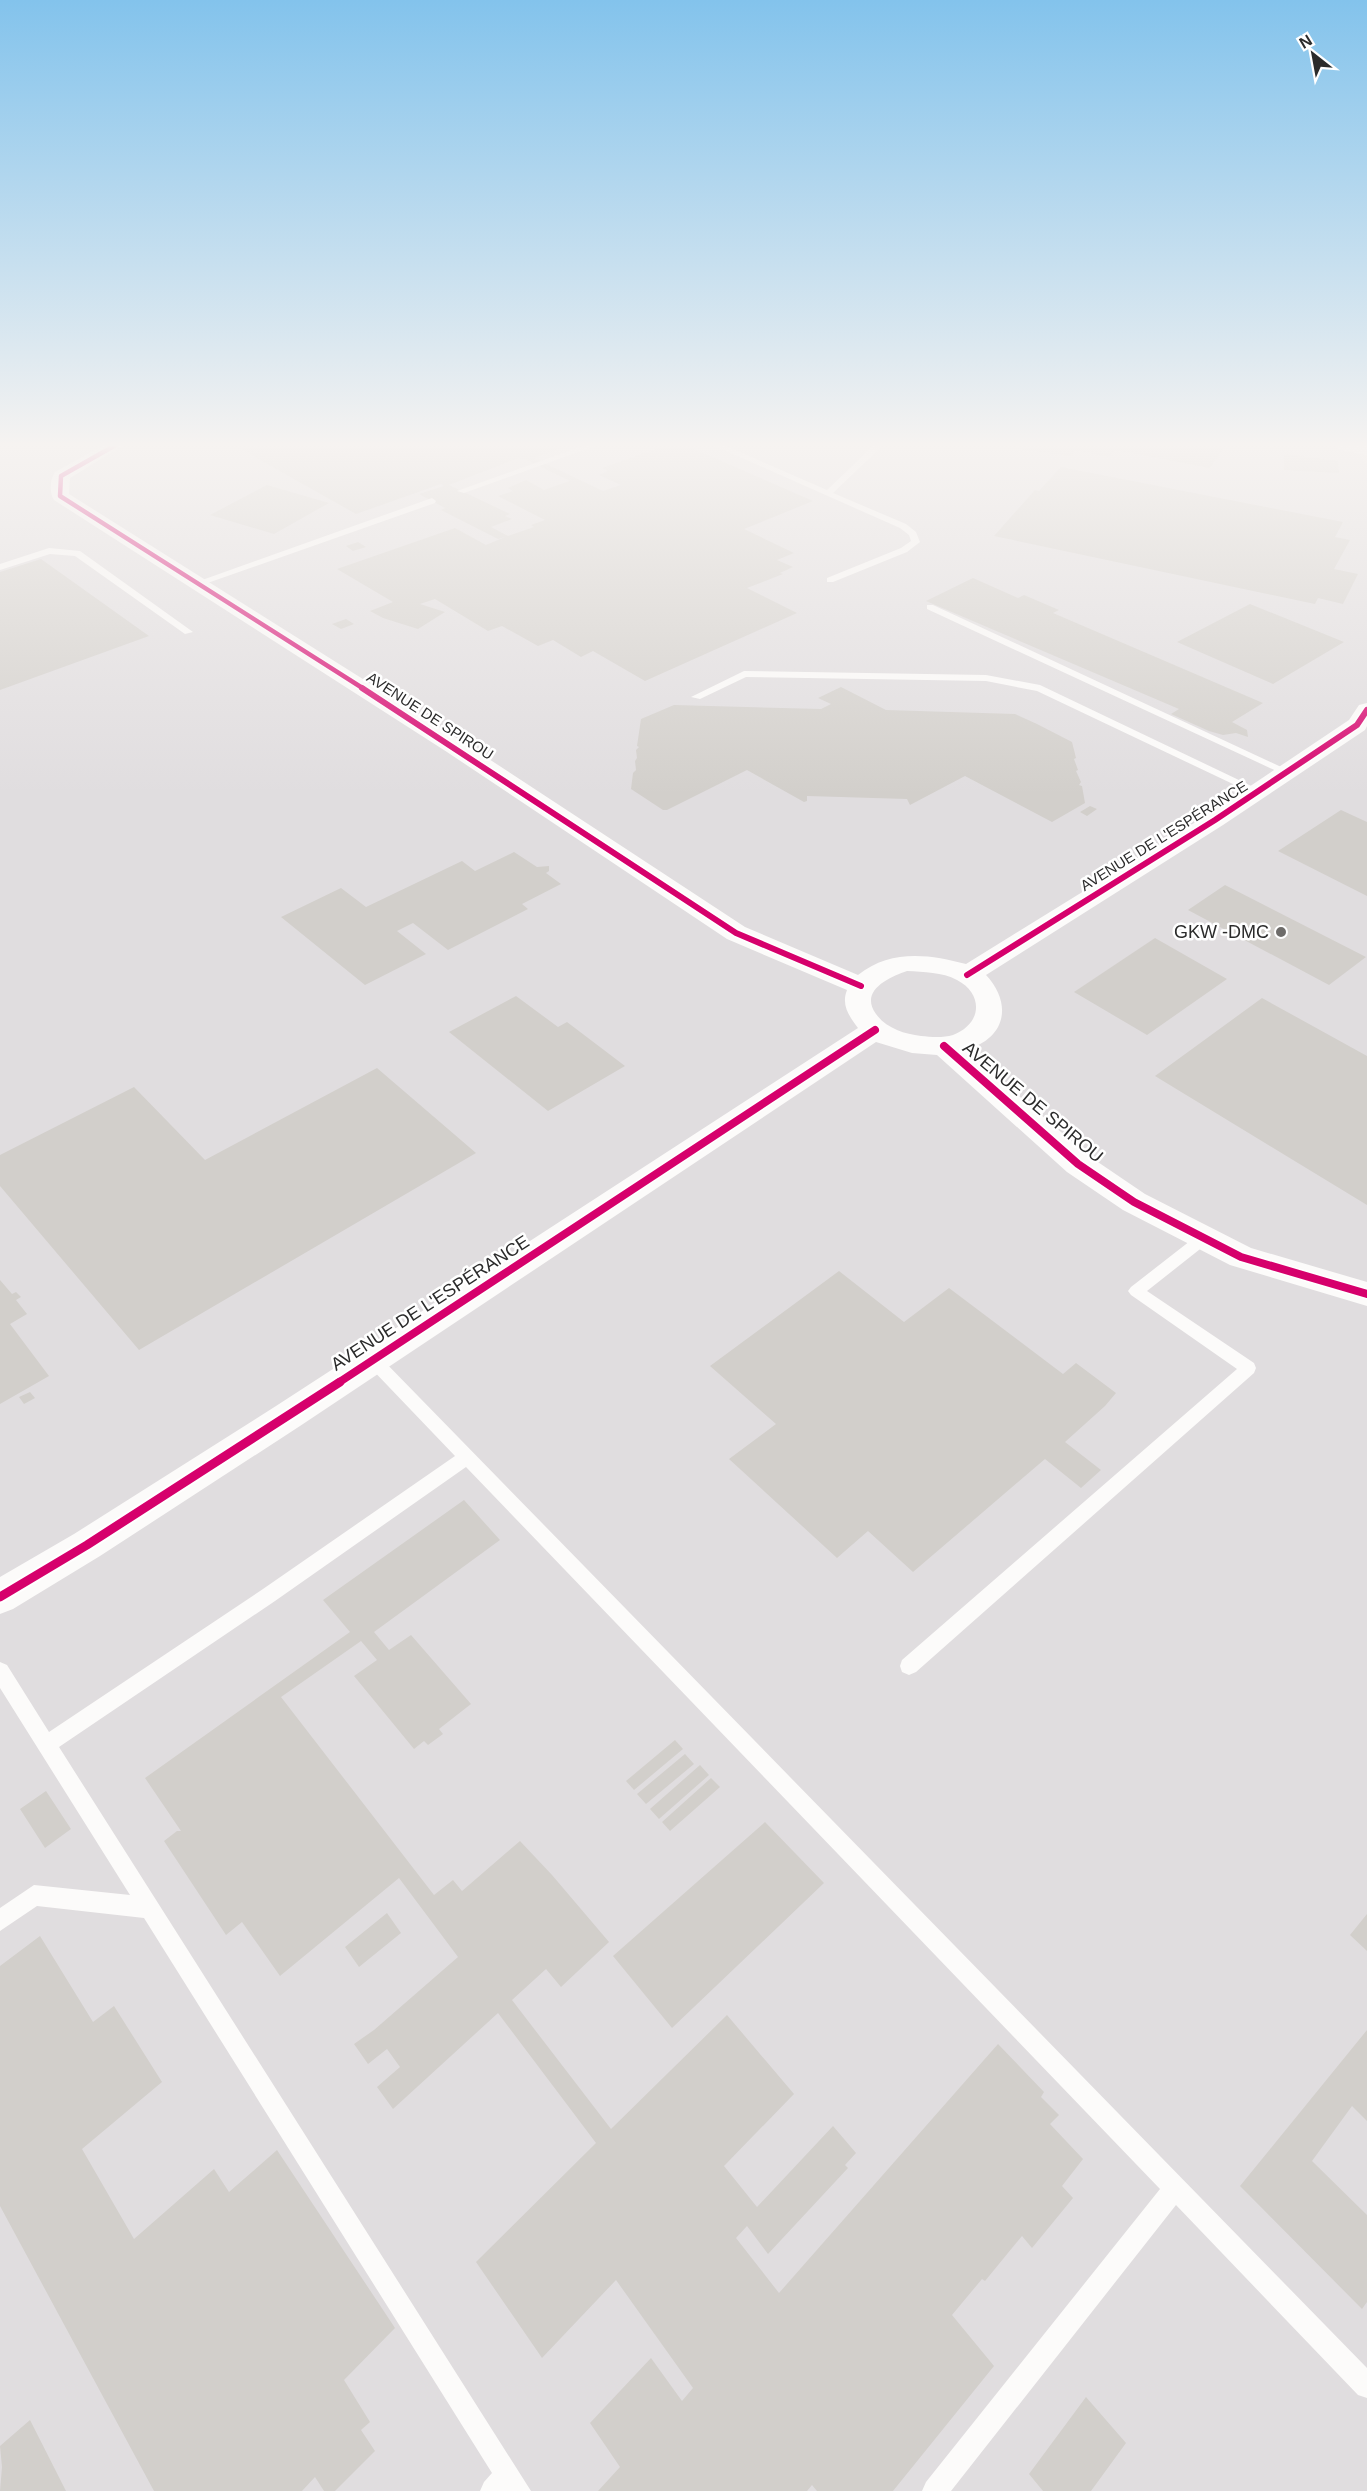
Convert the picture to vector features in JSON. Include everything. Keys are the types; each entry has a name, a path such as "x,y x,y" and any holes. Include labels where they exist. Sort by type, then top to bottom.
{"street":[{"name":"AVENUE DE SPIROU","path":"162,562 455,747 736,933 861,986"},
{"name":"AVENUE DE L'ESPÉRANCE","path":"967,975 1258,792 1356,725 1367,710"},
{"path":"907,963 928,963 949,967 967,975 980,986 988,998 990,1010 987,1023 977,1033 962,1041 944,1046 906,1044 875,1030 864,1019 858,1008 861,986 872,975 888,967 907,963"},
{"name":"AVENUE DE L'ESPÉRANCE","path":"0,1597 87,1545 875,1030"},
{"name":"AVENUE DE SPIROU","path":"977,1033 978,1042 1015,1092 1029,1119"},
{"name":"AVENUE DE SPIROU","path":"944,1046 1088,1170 1134,1202 1241,1257 1367,1294"}],"lane":[{"path":"0,567 15,562"},
{"path":"90,562 188,632"},
{"path":"196,584 258,562"},
{"path":"830,580 872,562"},
{"path":"930,607 1287,772"},
{"path":"696,698 744,674 986,678 1040,688 1258,792"},
{"path":"909,1666 1248,1368 1136,1291 1204,1238"},
{"path":"372,1359 1367,2386"},
{"path":"46,1745 259,1602 467,1457"},
{"path":"0,1671 150,1908 506,2486"},
{"path":"0,1920 34,1895 150,1908"},
{"path":"935,2491 1176,2188"}],"shaded area":[{"path":"0,562 1367,562 1367,2491 0,2491"}],"building":[{"path":"31,562 46,562 149,636 0,690 0,572"},
{"path":"356,562 782,562 793,567 780,573 783,574 747,588 797,613 645,681 593,651 581,657 553,640 538,646 502,626 488,631 435,599 420,604 445,612 418,629 383,618 370,611 393,602 337,569"},
{"path":"1118,562 1338,562 1334,569 1358,574 1343,604 1318,598 1315,604"},
{"path":"973,578 1018,598 1024,595 1059,610 1053,613 1263,703 1232,722 1247,730 1248,737 1236,733 1223,735 1209,731 1171,714 1179,709 926,601"},
{"path":"1250,604 1344,642 1273,684 1177,642"},
{"path":"346,619 354,624 341,629 332,624"},
{"path":"841,687 886,710 1015,714 1037,724 1072,742 1078,770 1076,771 1081,782 1079,785 1082,786 1085,803 1052,822 965,776 910,805 907,799 807,796 807,801 804,802 747,770 667,810 663,810 631,789 633,773 636,770 636,750 639,747 637,746 641,719 674,705 821,709 831,704 818,698"},
{"path":"1090,806 1097,809 1087,816 1080,812"},
{"path":"1341,810 1367,822 1367,896 1278,851"},
{"path":"514,852 537,867 549,866 549,871 546,873 561,884 522,904 528,909 448,950 413,923 397,931 426,954 365,985 281,917 341,888 366,907 462,861 475,871"},
{"path":"1225,885 1366,957 1329,985 1188,910"},
{"path":"1155,938 1227,979 1147,1035 1074,992"},
{"path":"516,996 558,1027 567,1022 625,1066 548,1111 449,1032"},
{"path":"1262,998 1367,1056 1367,1205 1155,1076"},
{"path":"377,1068 476,1153 139,1350 0,1186 0,1155 134,1087 205,1160"},
{"path":"839,1271 904,1322 949,1288 1063,1374 1076,1363 1116,1393 1065,1442 1101,1470 1081,1488 1045,1459 913,1572 868,1531 837,1558 729,1459 776,1424 710,1366"},
{"path":"0,1280 12,1294 16,1292 21,1297 16,1300 27,1314 10,1324 49,1376 0,1404"},
{"path":"30,1392 35,1398 24,1404 19,1397"},
{"path":"464,1500 500,1540 374,1632 389,1650 411,1635 471,1704 439,1729 443,1734 428,1745 424,1741 414,1749 354,1676 377,1660 361,1641 281,1697 434,1895 453,1880 462,1891 520,1841 609,1942 561,1987 546,1969 512,2000 611,2129 727,2015 794,2094 724,2166 757,2207 833,2126 856,2153 845,2165 848,2168 768,2254 747,2226 736,2238 779,2293 998,2044 1044,2092 1041,2097 1059,2115 1050,2124 1083,2159 1062,2186 1073,2198 1032,2248 1022,2236 985,2281 982,2279 952,2315 994,2366 893,2491 817,2491 812,2485 807,2491 598,2491 620,2467 590,2423 651,2358 682,2401 693,2388 616,2280 542,2358 476,2262 596,2143 498,2013 393,2109 377,2087 400,2067 387,2049 368,2064 354,2044 374,2030 458,1957 399,1878 280,1976 242,1922 226,1935 164,1841 177,1831 181,1831 145,1778 350,1632 323,1600"},
{"path":"675,1740 683,1749 634,1790 626,1781"},
{"path":"685,1754 694,1764 646,1804 637,1794"},
{"path":"700,1765 709,1775 659,1819 650,1809"},
{"path":"711,1778 720,1787 670,1831 662,1822"},
{"path":"46,1791 71,1829 45,1848 20,1809"},
{"path":"765,1822 824,1883 672,2028 613,1956"},
{"path":"387,1913 401,1933 359,1967 345,1947"},
{"path":"1367,1914 1367,1951 1350,1935"},
{"path":"40,1936 93,2022 114,2006 162,2082 82,2149 134,2239 214,2169 229,2192 277,2150 395,2328 344,2380 370,2422 361,2430 375,2451 335,2491 324,2491 315,2477 302,2491 154,2491 0,2206 0,1966"},
{"path":"1367,2030 1367,2121 1352,2106 1312,2161 1367,2215 1367,2302 1362,2309 1240,2186"},
{"path":"1086,2397 1126,2443 1091,2491 1043,2491 1029,2474"},
{"path":"30,2420 66,2491 0,2491 2,2467 0,2446"}],"cycle path":[{"path":"164,562 455,747 736,933 861,986"},
{"path":"967,975 1215,820 1357,725 1367,710"},
{"path":"0,1597 87,1545 288,1416 875,1030"},
{"path":"944,1046 1078,1164 1134,1202 1241,1257 1367,1294"}],"place":[{"name":"GKW -DMC","path":"1281,932"}]}
